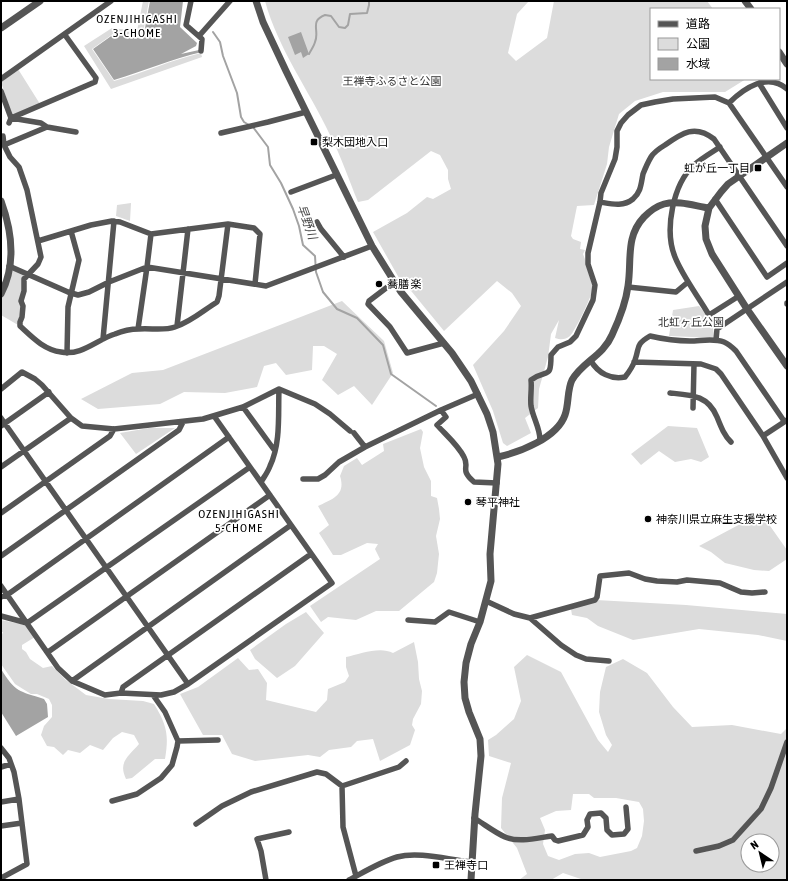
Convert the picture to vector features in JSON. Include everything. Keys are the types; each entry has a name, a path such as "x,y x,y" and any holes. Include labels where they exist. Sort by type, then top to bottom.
{"street":[{"path":"1,28 39,1"},
{"path":"1,79 111,1"},
{"path":"190,1 186,26 202,39 201,51"},
{"path":"199,36 230,1"},
{"path":"256,1 263,22 336,175 372,246 394,282 444,343 471,381 487,414 493,432 498,457 490,554 490,581 480,622 470,644 464,682 465,698 480,739 479,775 474,818 471,880"},
{"path":"10,121 95,82 96,78 65,34"},
{"path":"780,54 787,64"},
{"path":"729,103 737,95 759,84 777,82 787,88"},
{"path":"759,84 787,128"},
{"path":"1,91 10,121"},
{"path":"540,440 539,430 531,405 532,380 549,372 551,369 551,355 558,347 570,342 576,336 593,300 595,285 588,264 588,253 601,193 615,158 617,131 621,123 633,110 641,105 673,99 715,97 729,103 787,187"},
{"path":"221,133 306,112"},
{"path":"10,121 40,123 48,127 76,132"},
{"path":"4,145 48,127"},
{"path":"600,202 626,204 640,192 643,173 652,156 678,136 686,132 706,132 720,147 787,246"},
{"path":"4,136 4,145 10,157 19,167 27,190 41,257 38,264 24,279 24,291 21,301 23,306 20,326 46,348 60,352 74,353 114,334 138,329 162,330 177,326 185,323 217,302 220,296 228,224"},
{"path":"787,143 768,158 728,184 709,208 705,226 706,239 712,254 747,309 787,366"},
{"path":"720,147 694,165 685,175 674,203 670,226 672,244 678,265 709,315 739,296"},
{"path":"291,192 336,175"},
{"path":"715,199 767,277 787,264"},
{"path":"1,201 8,221 11,236 10,266 6,283 1,294"},
{"path":"498,457 540,440 550,435 557,428 565,415 573,378 602,351 612,337 628,287 631,240 635,229 649,212 664,204 674,203 709,208"},
{"path":"38,241 100,222 114,221 151,234 228,224 254,228 260,234 255,284"},
{"path":"103,339 114,221"},
{"path":"316,222 344,257"},
{"path":"177,326 188,229"},
{"path":"67,352 68,307 79,260 71,231"},
{"path":"138,329 151,234"},
{"path":"10,266 71,293 78,294 89,292 109,282 147,267 266,286 372,246"},
{"path":"394,282 369,301 368,304 390,327 407,353 444,343"},
{"path":"628,287 676,292 688,282"},
{"path":"716,340 717,329 787,282"},
{"path":"590,361 603,373 617,378 625,377 634,362 637,348 641,342 650,336 662,339 690,341 716,340 724,342 731,346 736,352 786,420 763,436"},
{"path":"634,362 694,364 709,366 716,370 721,374 763,436 787,478"},
{"path":"693,408 694,364"},
{"path":"1,389 22,372 35,379 49,392 71,418 82,426 114,429 183,422 214,416 243,407 279,389 315,404 352,432 366,447"},
{"path":"261,482 271,466 275,451 279,389"},
{"path":"49,392 2,423 24,451 188,684"},
{"path":"670,393 693,396 704,400 712,409 725,435 731,442"},
{"path":"303,479 318,479 325,475 339,462 366,447 441,410 478,394"},
{"path":"243,407 275,451"},
{"path":"441,410 446,417 437,425 460,449 466,459 465,471 467,476 474,482 497,483"},
{"path":"1,586 58,668 72,681 105,694 121,693 161,695 174,692 188,684 332,583 214,416"},
{"path":"1,467 71,418"},
{"path":"1,556 179,430 183,422"},
{"path":"1,513 110,436 114,429"},
{"path":"1,597 7,595 229,437"},
{"path":"1,616 28,623 250,467"},
{"path":"48,652 270,495"},
{"path":"72,681 291,525"},
{"path":"121,693 123,686 311,554"},
{"path":"530,618 595,600 597,597 600,576 629,573 645,579 657,581 677,582 687,580 720,583 741,592 752,594 764,592"},
{"path":"486,601 514,614 530,618 561,645 576,655 586,659 609,661"},
{"path":"408,620 435,622 449,612 480,622"},
{"path":"112,801 137,794 161,778 172,765 178,740 166,712 153,695"},
{"path":"178,740 218,740"},
{"path":"696,851 719,846 733,840 761,809 771,788 787,742"},
{"path":"1,748 9,758 19,799 27,864 1,878"},
{"path":"342,786 399,767 406,761"},
{"path":"1,767 11,764"},
{"path":"196,824 222,806 251,792 318,772 326,774 342,786"},
{"path":"342,786 343,827 356,876"},
{"path":"1,802 19,799"},
{"path":"474,818 509,838 525,839 552,836 558,841 583,834 588,827 587,820 590,814 601,814 606,818 607,830 612,835 624,834 628,829 626,807"},
{"path":"1,826 22,823"},
{"path":"266,880 257,839 289,832"},
{"path":"349,880 384,862 407,855 471,862"}],"green space":[{"path":"143,1 149,1 142,38 113,34 92,49 114,81 201,53 202,57 111,89 84,46 112,28 137,31"},
{"name":"王禅寺ふるさと公園","path":"265,1 529,1 517,14 508,53 516,61 547,38 554,1 707,1 712,8 650,8 650,80 744,80 725,92 663,92 635,101 619,114 609,147 607,164 594,205 577,206 571,236 573,239 581,242 580,249 585,250 583,254 592,282 591,295 570,336 563,339 555,338 559,320 551,334 548,357 539,389 538,408 525,418 531,433 507,446 503,443 493,411 473,365 504,331 521,306 512,293 497,281 444,331 399,278 373,232 407,213 427,197 433,199 451,189 448,179 448,170 440,155 431,151 368,200 358,202 334,143 286,53"},
{"path":"18,69 40,104 12,115 1,82"},
{"path":"131,203 130,221 116,216 117,205"},
{"path":"10,268 27,274 18,325 1,315 1,296"},
{"path":"342,301 384,341 393,373 372,405 354,386 338,395 322,380 337,354 324,346 313,346 312,370 286,375 276,363 264,366 257,387 225,393 184,392 160,404 98,409 81,399 132,373 163,370"},
{"name":"北虹ヶ丘公園","path":"699,306 710,320 714,338 669,336 673,310"},
{"path":"668,426 697,428 709,457 701,462 691,459 675,462 659,451 641,465 631,454"},
{"path":"149,428 175,428 136,454 120,433"},
{"path":"421,429 423,432 420,448 424,467 431,481 431,496 437,498 440,519 436,536 439,554 437,573 434,582 399,611 376,611 356,620 328,617 321,622 310,606 380,559 375,549 378,544 367,543 341,555 333,555 319,533 329,525 318,506 337,496 340,492 340,476 344,466 357,458 362,465 384,451 383,444"},
{"path":"761,513 787,550 787,559 769,571 754,570 725,563 711,552 699,546"},
{"path":"596,600 686,605 787,614 787,641 758,635 699,629 633,640 598,626 587,618 572,615 571,609"},
{"path":"306,612 324,633 295,666 277,678 255,659 250,650 286,624"},
{"path":"1,620 26,625 35,637 22,645 22,649 26,652 30,659 43,668 52,666 66,680 86,695 109,699 143,701 154,704 162,718 166,730 167,743 165,759 155,759 132,778 126,779 123,768 125,760 139,744 134,735 122,732 113,738 103,750 90,745 80,753 68,750 63,755 54,747 47,746 41,735 44,726 52,717 52,705 49,699 37,694 31,694 15,684 1,664 1,637 3,632 1,632"},
{"path":"414,642 422,691 421,704 413,719 412,725 415,730 410,745 380,761 373,739 357,741 351,747 329,750 320,757 308,755 255,761 232,754 222,735 203,735 180,694 198,687 238,658 249,670 258,669 267,683 266,700 316,712 327,700 328,689 345,682 349,676 346,667 346,657 376,650 393,653"},
{"path":"527,655 561,672 598,740 608,752 612,745 606,735 599,712 600,692 606,667 623,659 647,673 673,707 692,727 732,725 781,734 787,728 787,880 584,880 563,873 551,880 519,880 527,874 517,848 501,828 502,798 511,763 489,756 488,740 514,719 521,701 514,667","holes":["573,794 589,794 594,798 616,798 639,802 643,809 644,821 642,836 637,848 631,851 600,857 589,853 575,854 559,860 548,856 543,844 545,830 540,818 556,811 571,810"]}],"water":[{"path":"150,1 183,1 180,27 197,43 196,46 181,54 199,50 202,52 114,80 93,49 114,34 143,39"},
{"path":"301,32 309,54 303,58 301,52 295,55 288,37"},
{"path":"1,669 18,690 44,699 47,704 48,717 16,736 1,712"}],"waterway":[{"path":"309,54 315,42 316,23 320,17 325,15 331,16 339,27 345,28 348,25 350,14 367,13 369,1"},
{"name":"早野川","path":"213,32 220,42 223,56 237,93 241,117 244,122 249,125"},
{"name":"早野川","path":"253,127 268,147 270,165 281,183 293,209 299,226 303,245 315,256 316,272 323,292 337,309 357,318 383,345 391,374 436,406"}],"place":[{"name":"梨木団地入口","path":"314,142"},
{"name":"虹が丘一丁目","path":"758,168"},
{"name":"蕎膳 楽","path":"379,284"},
{"name":"琴平神社","path":"468,502"},
{"name":"神奈川県立麻生支援学校","path":"648,519"},
{"name":"王禅寺口","path":"436,865"}],"district":[{"name":"OZENJIHIGASHI 3-CHOME","path":"137,26"},
{"name":"OZENJIHIGASHI 5-CHOME","path":"239,521"}]}
